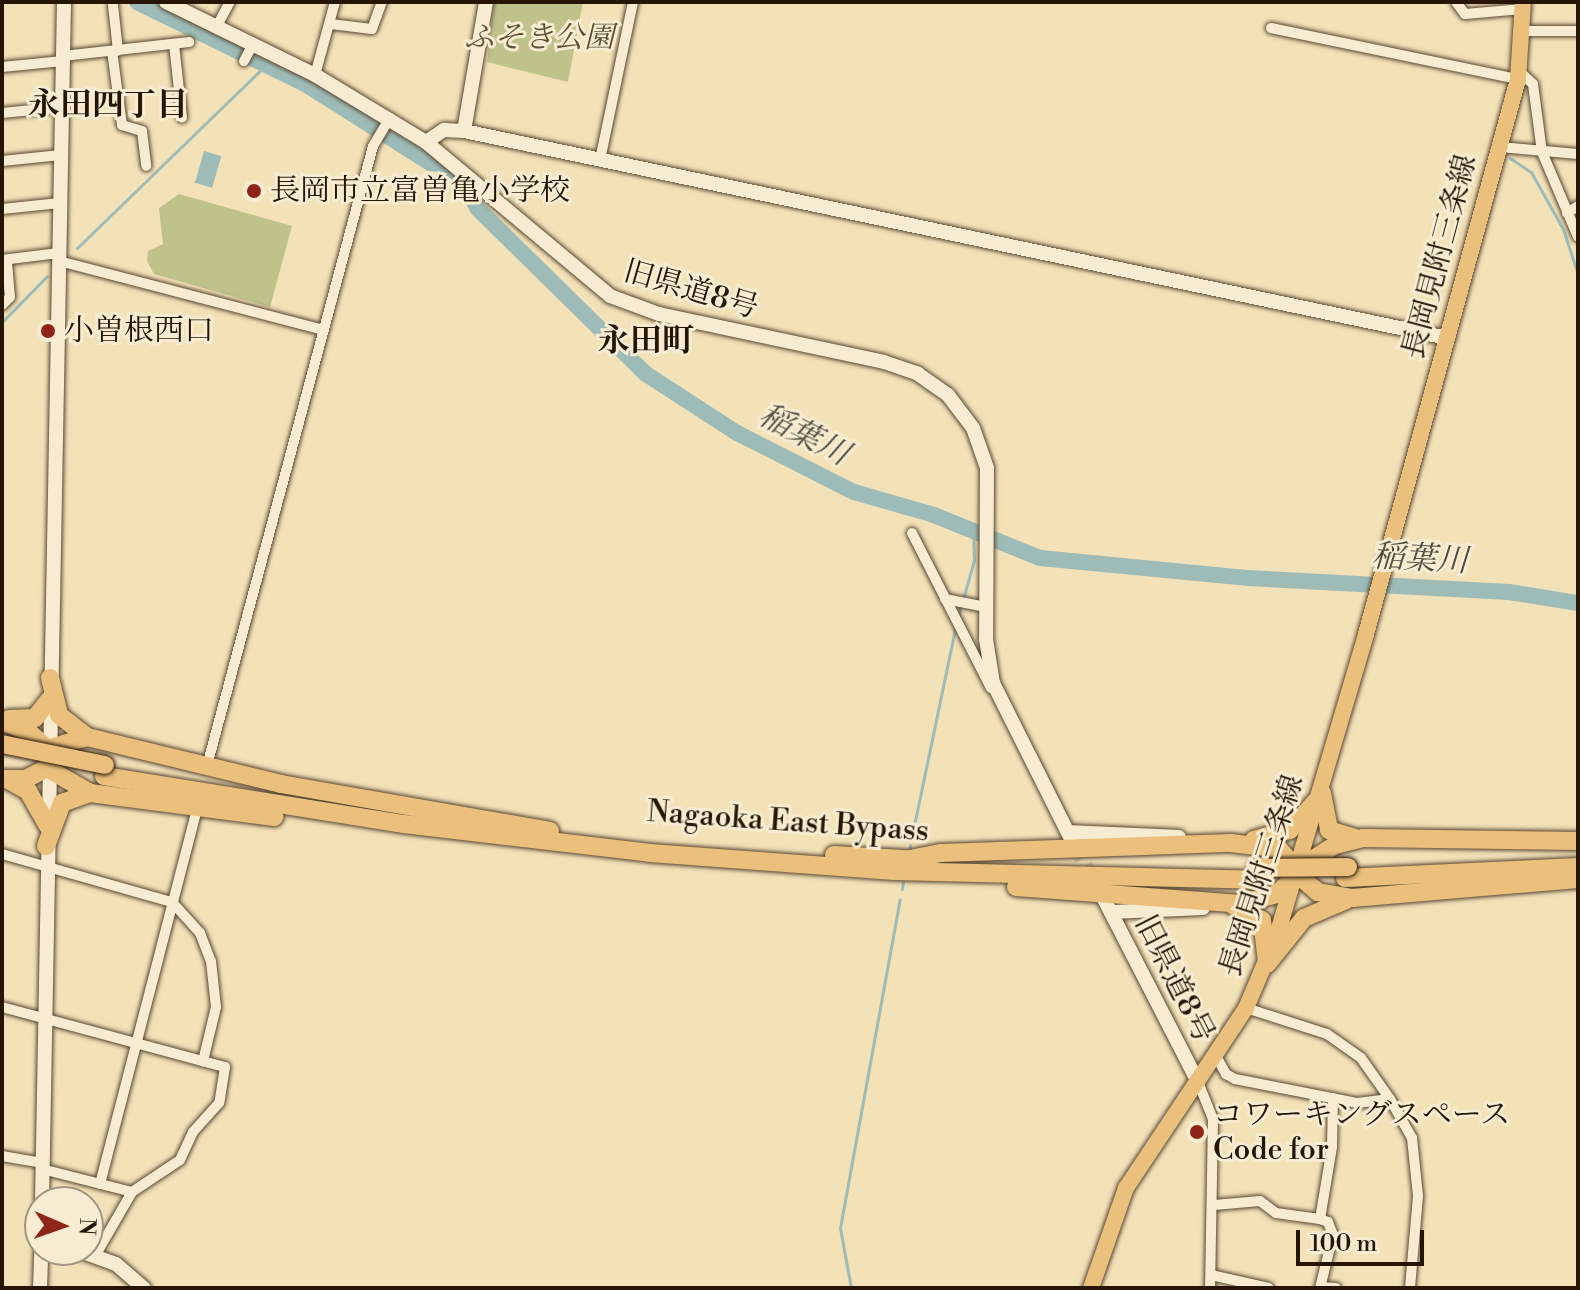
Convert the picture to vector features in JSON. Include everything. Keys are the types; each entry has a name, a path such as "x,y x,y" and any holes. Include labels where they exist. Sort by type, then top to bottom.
{"highway":[{"path":"50,678 59,715 87,737 281,784 550,831"},
{"path":"2,720 30,720 49,700"},
{"path":"2,720 30,733 47,759 90,793"},
{"path":"5,780 87,737"},
{"name":"Nagaoka East Bypass","path":"2,744 105,770 519,839 900,867 1256,874 1578,867"},
{"name":"Nagaoka East Bypass","path":"2,755 550,831 900,867"},
{"path":"5,780 28,791 48,826"},
{"path":"46,846 62,803 90,793 238,813 519,839"},
{"path":"1320,795 1329,830 1336,836 1578,841"},
{"path":"1229,843 1290,830 1320,795"},
{"path":"1220,904 1263,900 1287,888 1297,872 1325,849 1363,838"},
{"path":"900,867 941,853 1229,843 1271,846 1289,857 1297,872 1318,892 1352,898 1578,879"},
{"name":"Nagaoka East Bypass","path":"1346,872 1578,855"},
{"path":"900,867 944,880 1220,904 1251,911 1262,920 1267,964"},
{"path":"1267,964 1304,918 1352,898"}],"main road":[{"name":"長岡見附三条線","path":"1091,1288 1126,1188 1151,1143 1216,1056 1246,1008 1267,964 1320,795 1384,572 1500,147 1519,75 1524,31 1523,5"}],"street":[{"path":"42,1186 47,759 64,2"},
{"name":"旧県道8号","path":"166,2 315,75 390,118 426,142 610,296 659,314 884,362 940,389 968,418 982,448 989,525 986,607"},
{"path":"217,26 230,2"},
{"path":"315,75 335,2"},
{"path":"331,24 372,29 382,2"},
{"path":"464,131 486,2"},
{"path":"600,160 633,2"},
{"path":"1456,2 1465,14 1523,5"},
{"path":"113,5 122,125 142,131 146,166"},
{"path":"1271,28 1519,75 1533,84 1542,152 1578,237"},
{"path":"1524,31 1578,31"},
{"path":"2,67 189,42"},
{"path":"174,44 182,118"},
{"path":"244,61 252,46"},
{"path":"2,113 62,107"},
{"path":"208,762 373,146 390,118"},
{"path":"426,142 444,130 464,131 1447,338"},
{"path":"1500,147 1578,154"},
{"path":"2,161 61,155"},
{"path":"2,209 60,203"},
{"path":"1567,213 1578,206"},
{"path":"2,305 10,297 4,260 59,257 323,330"},
{"path":"912,533 1075,847"},
{"path":"945,599 986,607 989,663 1005,715"},
{"path":"100,1184 134,1043 196,813"},
{"path":"1068,832 1214,838 1229,843"},
{"path":"2,854 172,902 200,933 211,961 216,1007 203,1061"},
{"name":"旧県道8号","path":"1198,1082 1108,905 1201,909 1220,904"},
{"path":"2,1007 225,1067 219,1103 193,1132 180,1160 132,1192 104,1240"},
{"path":"1246,1008 1327,1034 1361,1058 1390,1099 1412,1138 1418,1196 1410,1288"},
{"path":"1216,1056 1229,1077 1357,1103 1390,1099"},
{"path":"1198,1082 1213,1119 1214,1205 1210,1288"},
{"path":"1320,1219 1332,1147 1333,1098"},
{"path":"2,1156 132,1192"},
{"path":"1214,1205 1260,1201 1276,1213 1328,1222 1333,1235 1321,1288 1336,1288"},
{"path":"104,1260 124,1269 144,1288"},
{"path":"40,1288 41,1266"},
{"path":"1211,1275 1269,1288"}],"green space":[{"name":"ふそき公園","path":"494,2 583,2 568,82 487,62"},
{"path":"179,194 292,226 270,307 154,274 147,261 148,251 163,244 159,208"}],"water":[{"path":"204,151 221,156 212,188 195,183"}],"waterway":[{"name":"稲葉川","path":"137,2 305,84 430,163 440,164 465,185 478,209 646,374 737,433 854,492 934,515 1040,558 1249,578 1509,592 1578,603"},
{"path":"77,248 266,65"},
{"path":"1510,158 1531,172 1563,229 1578,275"},
{"path":"2,322 47,276"},
{"path":"958,617 974,560 973,531"},
{"path":"912,835 956,624"},
{"path":"902,889 903,881"},
{"path":"851,1288 840,1228 900,899"}],"tunnel":[{"path":"1075,847 1095,882"}],"place":[{"name":"長岡市立富曽亀小学校","path":"254,191"},
{"name":"小曽根西口","path":"48,331"},
{"name":"コワーキングスペース Code for","path":"1197,1132"}],"district":[{"name":"永田四丁目","path":"108,105"},
{"name":"永田町","path":"646,341"}]}
